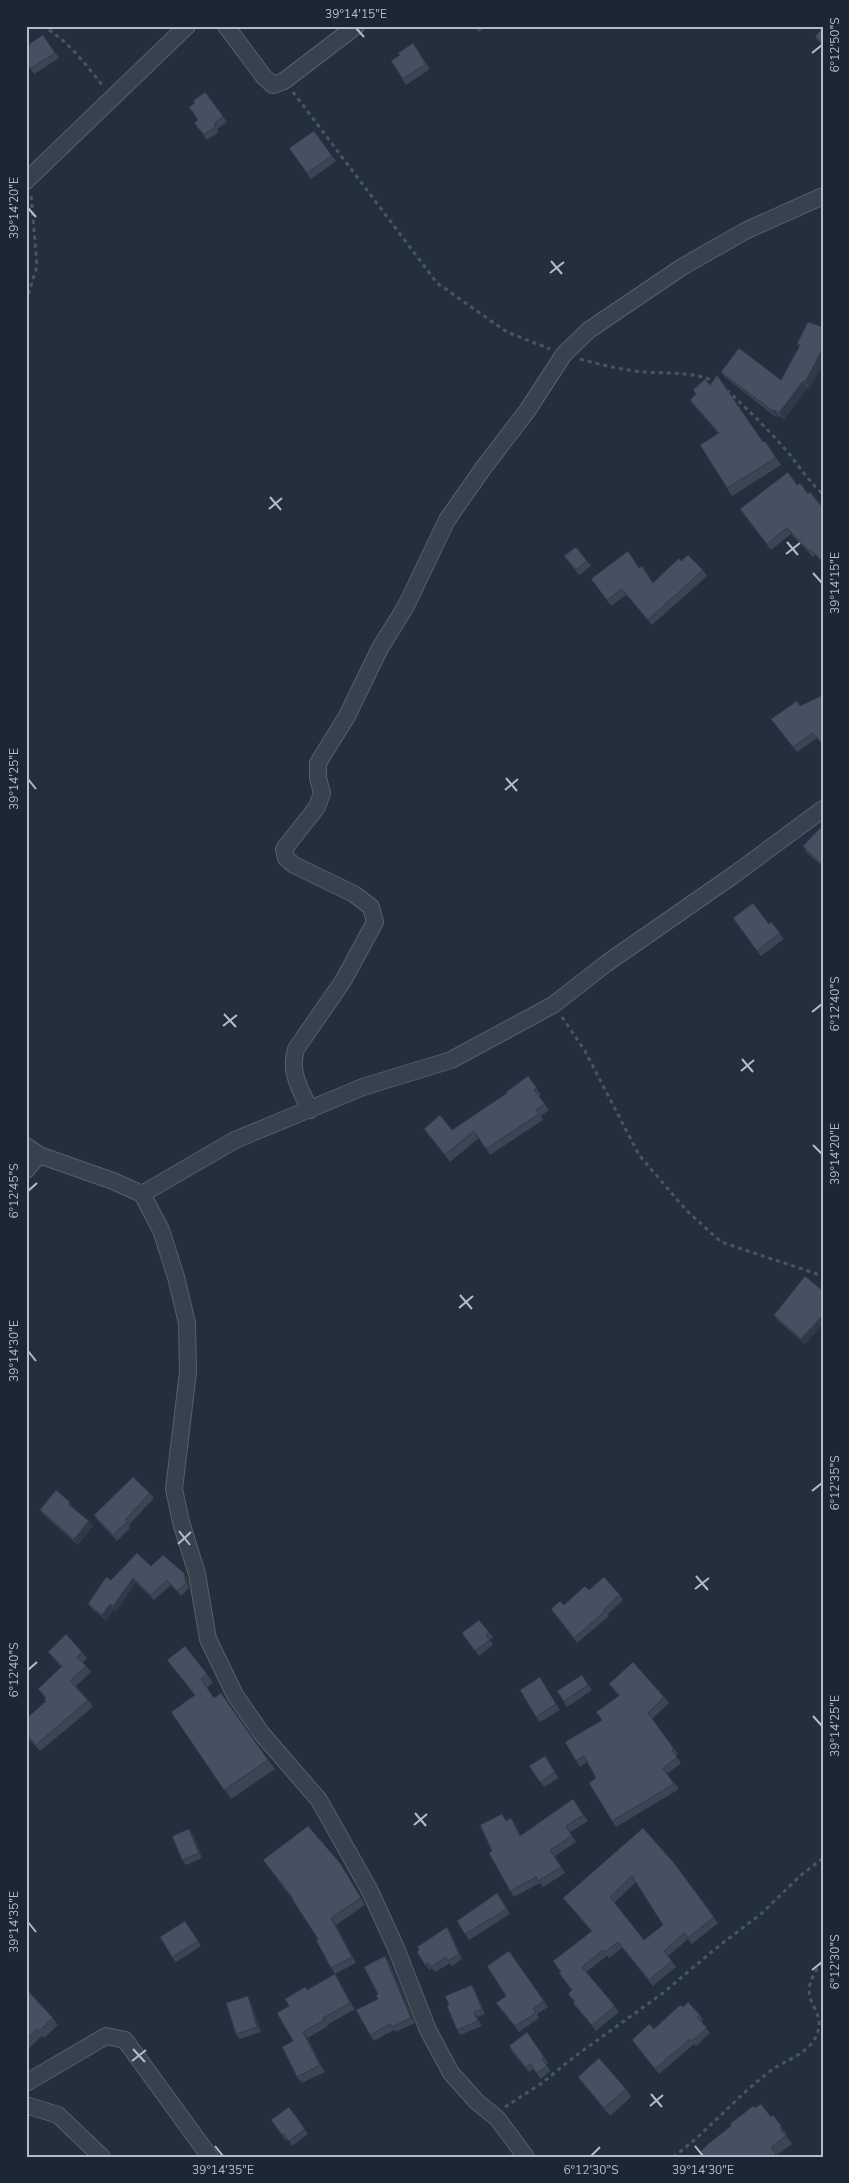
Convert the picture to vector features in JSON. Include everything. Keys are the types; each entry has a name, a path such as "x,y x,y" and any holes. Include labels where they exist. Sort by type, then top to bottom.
{"street":[{"path":"28,180 187,26"},
{"path":"226,26 264,78 273,85 284,81 356,26"},
{"path":"310,1110 296,1078 292,1062 296,1049 343,980 375,922 371,907 354,894 294,865 286,858 284,849 317,807 322,793 318,778 318,763 347,716 380,648 406,606 447,520 484,467 527,411 564,354 589,330 682,267 745,231 823,196"},
{"path":"142,1194 235,1140 363,1087 451,1060 553,1005 607,963 735,874 823,809"},
{"path":"26,1170 33,1150 113,1181 142,1194 161,1230 187,1322 188,1372 174,1489 181,1522 197,1574 208,1639 235,1695 262,1734 319,1800 370,1891 396,1948 428,2030 452,2073 477,2102 496,2118 526,2157"},
{"path":"26,2083 106,2036 125,2040 210,2157"},
{"path":"26,2105 58,2115 102,2157"}],"path":[{"path":"26,30 33,26"},
{"path":"42,26 80,58 113,98"},
{"path":"284,81 437,283 507,332 564,354 599,364 644,372 697,374 720,384 786,450 809,482 823,494"},
{"path":"26,302 37,266 28,180"},
{"path":"553,1005 585,1051 639,1155 686,1210 721,1242 823,1276"},
{"path":"496,2118 507,2104 542,2083 574,2057 662,1993 761,1914 800,1876 823,1858"},
{"path":"673,2157 738,2097 773,2069 805,2050 814,2040 818,2032 818,2018 808,1989 813,1974 823,1961"}],"building":[{"path":"823,27 823,43 815,37"},
{"path":"43,35 55,53 30,69 26,63 26,48"},
{"path":"413,43 426,64 403,79 391,61 400,55 398,53"},
{"path":"205,92 223,116 214,124 216,126 204,135 194,123 198,120 189,107 195,103 193,101"},
{"path":"314,131 332,156 307,173 289,148"},
{"path":"808,322 823,327 823,346 805,382 803,381 779,413 773,411 721,372 739,348 781,380 800,345 797,344"},
{"path":"717,375 776,458 727,488 700,445 719,433 690,400 696,394 693,390 705,379 710,385"},
{"path":"788,472 797,485 800,483 808,494 810,492 823,508 823,562 811,550 809,551 787,528 767,544 740,509"},
{"path":"576,547 587,561 576,570 564,556"},
{"path":"628,551 639,568 642,566 653,583 679,558 681,561 688,555 703,570 648,620 622,589 607,600 591,579"},
{"path":"823,695 823,745 813,733 793,747 771,719 797,701 800,706"},
{"path":"823,825 823,860 820,863 803,846"},
{"path":"753,903 769,924 771,922 780,933 757,951 733,918"},
{"path":"528,1076 537,1088 534,1090 545,1104 536,1110 539,1114 486,1149 474,1131 445,1155 424,1129 440,1115 452,1130 507,1093"},
{"path":"805,1276 823,1291 823,1315 801,1339 774,1315"},
{"path":"133,1477 150,1493 125,1520 127,1522 113,1535 94,1515"},
{"path":"56,1490 70,1502 68,1504 89,1521 74,1539 40,1510"},
{"path":"137,1553 151,1566 163,1555 184,1573 186,1583 177,1591 167,1580 151,1595 133,1578 113,1606 110,1604 102,1615 88,1604 106,1577 111,1580"},
{"path":"604,1577 620,1595 574,1638 551,1609 560,1601 564,1605 585,1586 589,1590"},
{"path":"479,1620 489,1632 486,1635 490,1640 475,1651 462,1633"},
{"path":"66,1634 82,1652 77,1657 86,1666 70,1681 88,1700 36,1745 26,1734 26,1719 46,1701 44,1700 46,1697 38,1689 62,1666 48,1652"},
{"path":"185,1646 207,1674 201,1679 214,1698 221,1693 268,1760 224,1790 171,1712 195,1695 167,1660"},
{"path":"633,1662 664,1697 648,1713 674,1749 672,1750 677,1757 663,1768 674,1784 612,1821 589,1783 596,1778 584,1756 576,1761 565,1742 602,1720 596,1712 620,1695 609,1684"},
{"path":"582,1675 588,1685 564,1701 557,1691"},
{"path":"540,1677 556,1704 536,1717 520,1690"},
{"path":"545,1756 555,1772 540,1782 529,1766"},
{"path":"573,1799 583,1815 566,1826 572,1836 550,1850 561,1867 538,1881 536,1877 510,1891 489,1853 492,1851 480,1825 502,1814 506,1821 511,1818 520,1836"},
{"path":"308,1826 340,1863 361,1898 331,1918 352,1957 331,1968 316,1940 318,1939 293,1898 263,1860"},
{"path":"643,1828 674,1863 714,1917 688,1938 684,1933 664,1951 672,1961 649,1980 618,1942 605,1952 603,1950 582,1967 615,2006 592,2025 573,2003 575,2002 568,1994 572,1990 559,1973 561,1972 553,1961 592,1931 563,1898","holes":["632,1876 663,1925 644,1940 610,1897"]},
{"path":"189,1829 199,1853 182,1860 172,1836"},
{"path":"497,1893 507,1909 465,1934 457,1921"},
{"path":"185,1921 198,1941 172,1957 160,1937"},
{"path":"447,1927 459,1954 448,1961 446,1957 431,1967 428,1963 425,1965 417,1952 419,1950 417,1947"},
{"path":"509,1951 544,2001 533,2009 536,2013 515,2026 496,2003 506,1996 487,1966"},
{"path":"385,1956 411,2018 392,2027 390,2024 370,2035 356,2010 378,1999 376,1995 378,1994 364,1967"},
{"path":"335,1974 350,2003 303,2032 320,2065 297,2077 282,2047 293,2041 277,2013 289,2006 285,1999 305,1987 307,1990"},
{"path":"472,1985 482,2009 474,2012 478,2021 457,2030 445,1996"},
{"path":"29,1992 53,2018 39,2031 37,2029 26,2039 26,1995"},
{"path":"248,1996 257,2027 236,2034 226,2003"},
{"path":"688,2002 700,2015 697,2017 707,2028 692,2041 690,2039 655,2069 632,2040 649,2024 654,2029 680,2005 683,2007"},
{"path":"527,2032 544,2057 542,2059 547,2066 537,2073 530,2064 525,2067 509,2046"},
{"path":"599,2058 626,2089 604,2108 578,2077"},
{"path":"761,2104 771,2117 773,2115 786,2136 771,2147 776,2154 772,2157 697,2157 708,2144 731,2126 730,2124 753,2106 755,2108"},
{"path":"289,2107 305,2129 289,2141 271,2120"}]}
